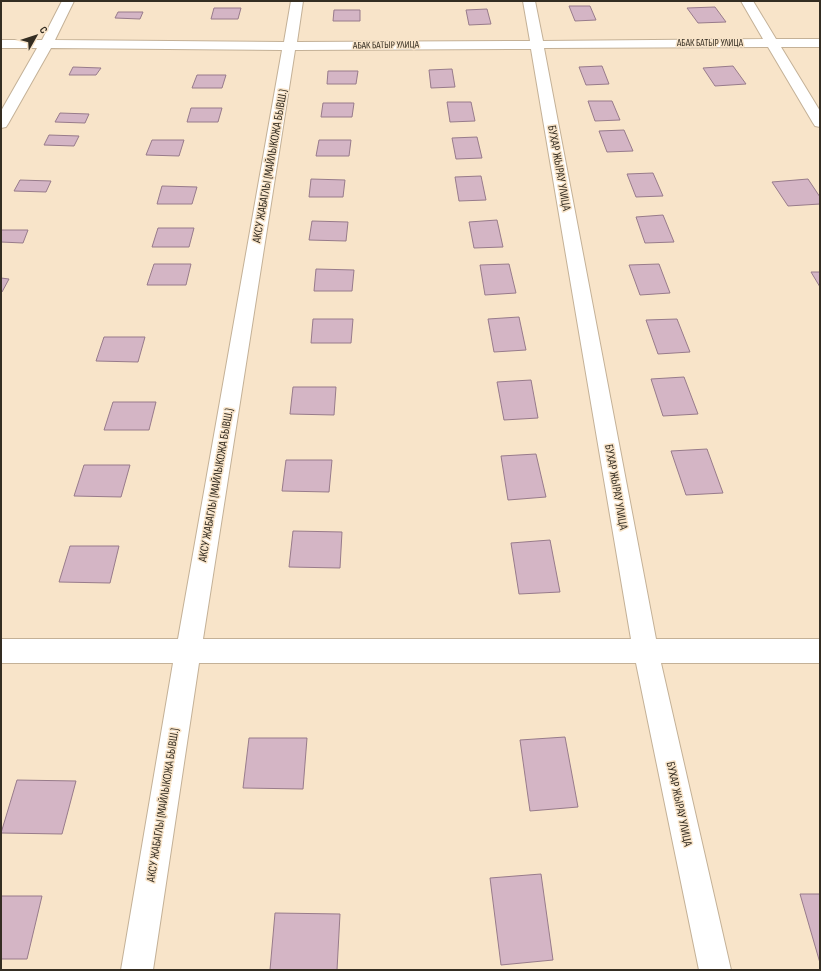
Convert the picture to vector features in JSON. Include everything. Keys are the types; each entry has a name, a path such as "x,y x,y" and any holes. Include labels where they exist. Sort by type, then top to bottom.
{"street":[{"path":"1,124 46,45 68,1"},
{"name":"АКСУ ЖАБАГЛЫ (МАЙЛЫКОЖА БЫВШ.)","path":"137,970 188,651 297,1"},
{"name":"БУХАР ЖЫРАУ УЛИЦА","path":"529,1 646,652 715,970"},
{"path":"747,1 820,123"},
{"name":"АБАК БАТЫР УЛИЦА","path":"1,44 290,46 536,43 820,43"},
{"path":"1,651 820,651"}],"building":[{"path":"569,6 590,6 596,20 575,21"},
{"path":"715,7 726,22 698,23 687,8"},
{"path":"214,8 241,8 238,19 211,19"},
{"path":"487,9 491,24 469,25 466,10"},
{"path":"334,10 360,10 360,21 333,21"},
{"path":"118,12 143,12 140,19 115,18"},
{"path":"602,66 609,84 586,85 579,67"},
{"path":"733,66 746,84 715,86 703,68"},
{"path":"73,67 101,68 96,75 69,75"},
{"path":"452,69 455,87 431,88 429,70"},
{"path":"328,71 358,71 356,84 327,84"},
{"path":"197,75 226,75 222,88 192,88"},
{"path":"588,101 612,101 620,120 595,121"},
{"path":"447,102 471,102 475,121 450,122"},
{"path":"323,103 354,103 352,117 321,117"},
{"path":"191,108 222,108 218,122 187,122"},
{"path":"60,113 89,114 85,123 55,122"},
{"path":"624,130 633,151 607,152 599,131"},
{"path":"49,135 79,136 74,146 44,145"},
{"path":"477,137 482,158 456,159 452,138"},
{"path":"152,140 184,140 179,156 146,155"},
{"path":"319,140 351,140 349,156 316,156"},
{"path":"653,173 663,196 636,197 627,174"},
{"path":"481,176 486,200 459,201 455,177"},
{"path":"311,179 345,180 343,197 309,197"},
{"path":"808,179 820,197 820,204 788,206 772,182"},
{"path":"20,180 51,181 46,192 14,191"},
{"path":"162,186 197,187 192,204 157,204"},
{"path":"663,215 674,242 645,243 636,217"},
{"path":"497,220 503,247 474,248 469,222"},
{"path":"312,221 348,222 346,241 309,240"},
{"path":"158,228 194,228 189,247 152,247"},
{"path":"1,230 28,230 23,243 1,242"},
{"path":"154,264 191,264 186,285 147,285"},
{"path":"509,264 516,293 485,295 480,265"},
{"path":"659,264 670,293 640,295 629,265"},
{"path":"316,269 354,270 352,291 314,291"},
{"path":"811,272 820,272 820,287"},
{"path":"1,278 9,279 2,292 1,292"},
{"path":"519,317 526,350 494,352 488,319"},
{"path":"313,319 353,319 351,343 311,343"},
{"path":"677,319 690,352 658,354 646,320"},
{"path":"104,337 145,337 138,362 96,361"},
{"path":"684,377 698,414 663,416 651,379"},
{"path":"531,380 538,418 504,420 497,382"},
{"path":"293,387 336,387 334,415 290,414"},
{"path":"113,402 156,402 149,430 104,430"},
{"path":"707,449 723,493 686,495 671,451"},
{"path":"536,454 546,497 508,500 501,456"},
{"path":"286,460 332,460 329,492 282,491"},
{"path":"84,465 130,465 121,497 74,496"},
{"path":"293,531 342,532 340,568 289,567"},
{"path":"550,540 560,592 519,594 511,543"},
{"path":"70,546 119,546 110,583 59,582"},
{"path":"565,737 578,807 530,811 520,740"},
{"path":"249,738 307,738 303,789 243,788"},
{"path":"17,780 76,781 62,834 1,833"},
{"path":"541,874 553,960 501,965 490,878"},
{"path":"800,894 820,894 820,963"},
{"path":"1,896 42,896 27,959 1,959"},
{"path":"275,913 340,914 337,970 270,970"}]}
